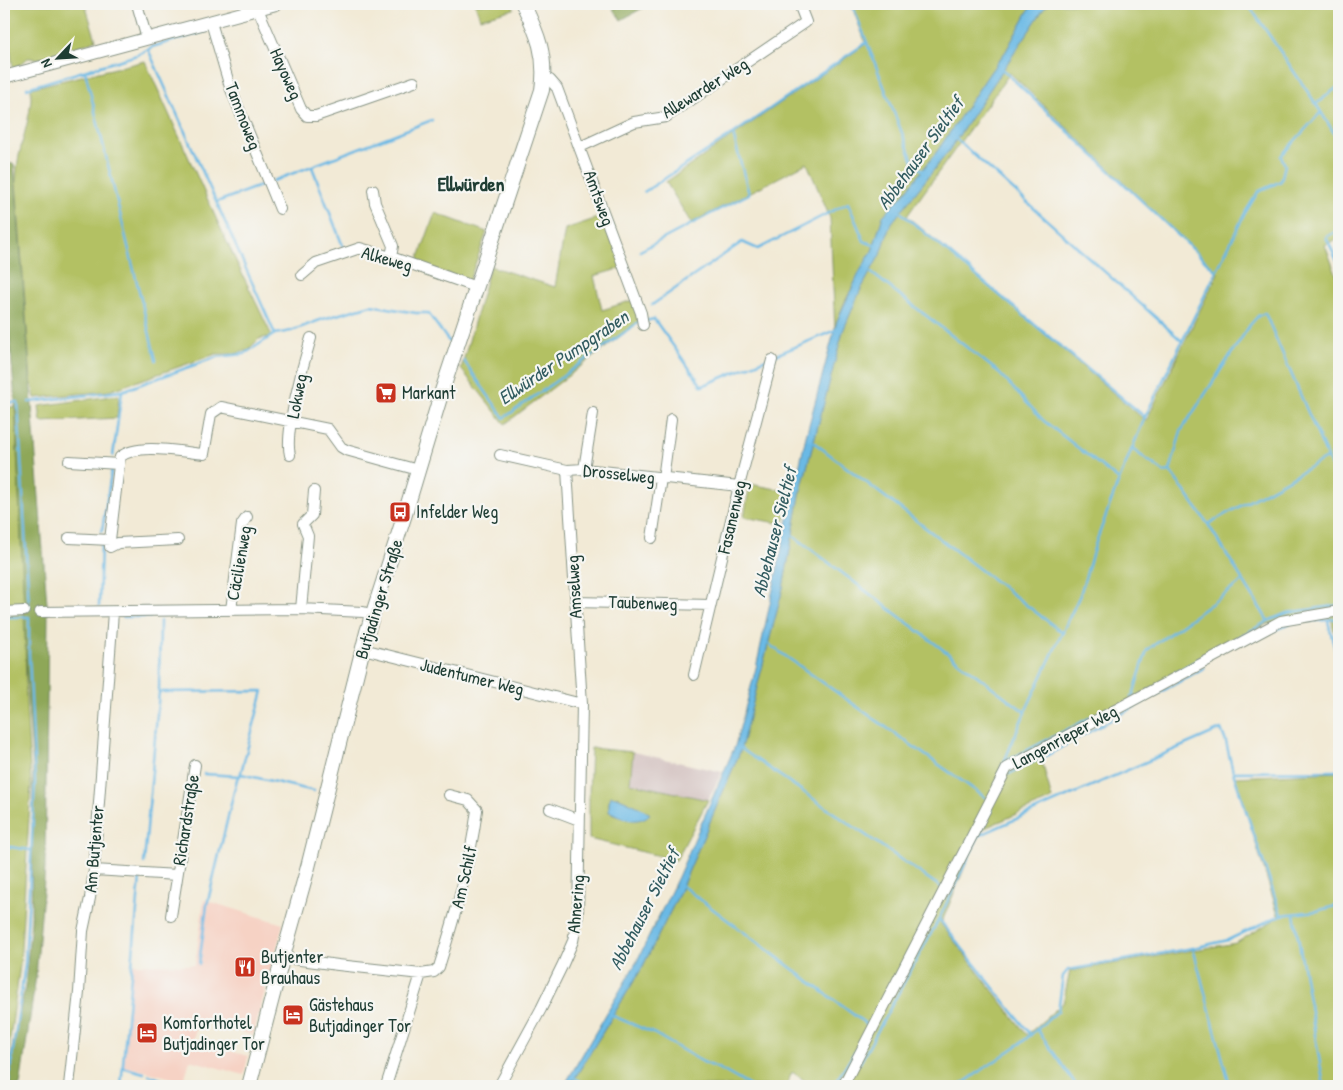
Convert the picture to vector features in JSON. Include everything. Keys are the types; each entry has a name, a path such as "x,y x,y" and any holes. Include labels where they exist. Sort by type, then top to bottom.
{"main road":[{"name":"Butjadinger Straße","path":"250,1086 372,615 406,514 476,287 538,104 543,79 543,60 536,29 523,4"}],"street":[{"path":"137,4 146,39"},
{"path":"4,77 275,4"},
{"name":"Allewarder Weg","path":"580,148 634,122 666,117 806,22 799,4"},
{"name":"Hayoweg","path":"258,9 301,109 307,116 316,116 414,82"},
{"name":"Tammoweg","path":"211,22 230,87 280,209"},
{"name":"Amtsweg","path":"543,79 550,80 557,88 641,314 643,325"},
{"path":"373,190 376,203 393,246 391,257"},
{"name":"Alkeweg","path":"302,275 316,263 360,248 476,287"},
{"name":"Lokweg","path":"290,454 288,449 292,421 300,377 311,338"},
{"name":"Fasanenweg","path":"694,675 739,486 772,360"},
{"path":"110,543 120,457 125,453 147,449 204,454 210,414 221,407 328,428 341,447 346,450 418,470"},
{"path":"584,469 593,413"},
{"path":"652,538 671,419"},
{"name":"Drosselweg","path":"500,455 568,470 584,469 739,486"},
{"path":"69,461 119,464"},
{"name":"Amselweg","path":"568,470 582,704"},
{"path":"301,609 308,536 304,524 312,515 314,491"},
{"name":"Cäcilienweg","path":"231,610 242,524 247,516"},
{"path":"69,538 110,543 178,540"},
{"name":"Taubenweg","path":"575,602 711,605"},
{"path":"40,612 301,609 363,612 372,615"},
{"path":"4,612 24,611"},
{"name":"Langenrieper Weg","path":"843,1086 1007,768 1281,621 1339,611"},
{"name":"Am Butjenter","path":"69,1086 79,992 83,931 94,870 113,612"},
{"name":"Judentumer Weg","path":"363,649 582,704"},
{"name":"Ahnering","path":"500,1086 541,1010 573,941 578,916 582,704"},
{"name":"Richardstraße","path":"171,916 195,764"},
{"name":"Am Schilf","path":"421,974 434,972 439,967 455,916 473,837 477,810 468,800 449,795"},
{"path":"550,809 579,820"},
{"name":"Richardstraße","path":"94,870 176,875"},
{"path":"283,956 329,964 421,974 386,1086"}],"shaded area":[{"path":"633,752 722,772 708,800 629,783"},
{"path":"204,900 283,924 253,1035 198,1021 193,1041 248,1056 244,1075 190,1060 184,1081 124,1066 133,964 195,965"}],"green space":[{"path":"4,4 85,4 96,40 44,59 28,58 13,68"},
{"path":"475,4 512,4 514,9 480,18"},
{"path":"623,4 650,4 621,20 613,9"},
{"path":"851,4 1032,4 1006,51 938,150 903,195 883,216 872,251 844,303 835,331 830,218 807,163 691,223 666,182 866,44"},
{"path":"1047,4 1339,4 1339,238 1325,245 1339,282 1339,652 1331,617 1267,624 1039,750 1052,799 980,830 941,924 1027,1035 1063,1003 1070,971 1236,943 1279,917 1235,777 1339,772 1339,1086 813,1086 792,1072 786,1086 570,1086 642,968 678,896 740,752 783,588 801,490 843,331 860,291 882,251 890,225 948,152","holes":["1010,73 1218,273 1146,421 907,216"]},
{"path":"145,61 225,238 272,336 259,339 248,350 235,354 216,354 109,391 35,398 31,380 16,181 19,157 30,112 31,88"},
{"path":"4,137 6,163 14,164 48,617 45,868 36,976 20,1086 6,1086 25,987 31,921 33,767 28,704 15,400 4,272"},
{"path":"435,213 487,232 469,281 417,263"},
{"path":"604,216 625,267 594,276 602,310 633,300 639,322 505,424 461,369 490,266 555,287 565,229"},
{"path":"119,395 117,418 41,422 39,406"},
{"path":"4,407 15,407 25,622 26,703 31,785 20,965 4,1084"},
{"path":"750,484 793,492 783,524 744,517"},
{"path":"591,748 633,752 630,783 708,800 676,860 589,839","holes":["617,796 643,809 650,814 622,818 609,812 609,802"]}],"water":[{"path":"1032,4 1047,4 948,152 890,225 882,251 860,291 843,331 801,490 783,588 740,752 678,896 642,968 570,1086 564,1086 636,963 678,877 735,746 756,668 806,436 837,321 860,271 872,251 883,216 903,195 938,150 1006,51"},
{"path":"611,796 631,803 650,814 640,820 630,820 619,816 609,811"}],"waterway":[{"name":"Abbehauser Sieltief","path":"852,4 914,164 923,171"},
{"path":"1248,4 1339,141"},
{"path":"27,88 137,55 152,47 206,31"},
{"path":"644,192 733,134 867,42"},
{"path":"148,49 275,334"},
{"path":"1001,68 1216,271"},
{"path":"85,71 156,360"},
{"path":"1316,104 1339,86"},
{"path":"1002,767 1025,712 1080,595 1095,545 1145,417 1245,213 1258,192 1281,181 1285,165 1281,156 1321,112"},
{"path":"273,181 432,120"},
{"path":"640,251 749,194 733,134"},
{"name":"Abbehauser Sieltief","path":"954,137 1182,341"},
{"path":"312,167 344,249"},
{"path":"217,202 265,184"},
{"path":"652,305 742,242 758,249 848,203 864,241 876,246"},
{"name":"Abbehauser Sieltief","path":"899,211 1145,417"},
{"path":"1339,230 1326,237 1339,265"},
{"path":"869,271 997,371 1044,421 1119,480"},
{"name":"Ellwürder Pumpgraben","path":"29,402 122,391 217,357 244,354 275,334 291,331 323,319 371,305 416,313 428,313 450,343"},
{"path":"1170,471 1181,431 1250,325 1258,316 1265,313 1339,484"},
{"name":"Ellwürder Pumpgraben","path":"645,321 654,319 702,386 838,329"},
{"name":"Ellwürder Pumpgraben","path":"464,361 504,418 639,322"},
{"path":"113,456 122,391"},
{"path":"4,403 18,402 29,607 25,608"},
{"path":"812,441 1063,633"},
{"path":"1132,449 1164,472 1170,471 1208,524 1268,621"},
{"path":"1208,524 1328,457"},
{"path":"102,531 112,467"},
{"name":"Abbehauser Sieltief","path":"791,534 1025,712"},
{"path":"99,606 101,545"},
{"path":"1131,697 1147,650 1243,581"},
{"path":"1176,672 1268,621 1287,613 1339,605"},
{"path":"4,617 29,617 35,782 25,964 8,1086"},
{"path":"123,617 150,617"},
{"path":"1310,621 1339,618"},
{"path":"160,621 159,692 263,691 240,776 237,779 207,905 199,964"},
{"path":"1328,621 1339,666"},
{"path":"1274,630 1290,624"},
{"path":"767,643 986,798"},
{"path":"1009,774 1046,756 1204,668"},
{"path":"144,863 159,692"},
{"path":"1006,761 1099,713"},
{"path":"980,835 1221,729 1233,772 1281,915"},
{"path":"740,748 942,888"},
{"path":"1233,772 1339,771"},
{"path":"204,774 240,776"},
{"path":"241,774 314,791"},
{"path":"860,1063 939,919 991,810"},
{"path":"4,846 30,850"},
{"path":"121,1086 140,877"},
{"path":"681,885 870,1027"},
{"path":"959,1086 1021,1043 1058,1011 1063,976 1068,970 1228,940 1281,915 1317,911 1339,905"},
{"path":"1294,914 1324,1086"},
{"path":"939,919 1031,1035"},
{"path":"1193,948 1230,1086"},
{"path":"611,1015 655,1034 703,1062 750,1086"},
{"path":"1037,1029 1077,1086"},
{"path":"833,1086 858,1047"},
{"path":"122,1067 144,1073"},
{"path":"149,1075 173,1084"},
{"path":"573,1077 589,1086"}],"place":[{"name":"Markant","path":"386,393"},
{"name":"Infelder Weg","path":"400,512"},
{"name":"Butjenter Brauhaus","path":"245,967"},
{"name":"Gästehaus Butjadinger Tor","path":"293,1015"},
{"name":"Komforthotel Butjadinger Tor","path":"147,1033"}],"district":[{"name":"Ellwürden","path":"471,184"}]}
